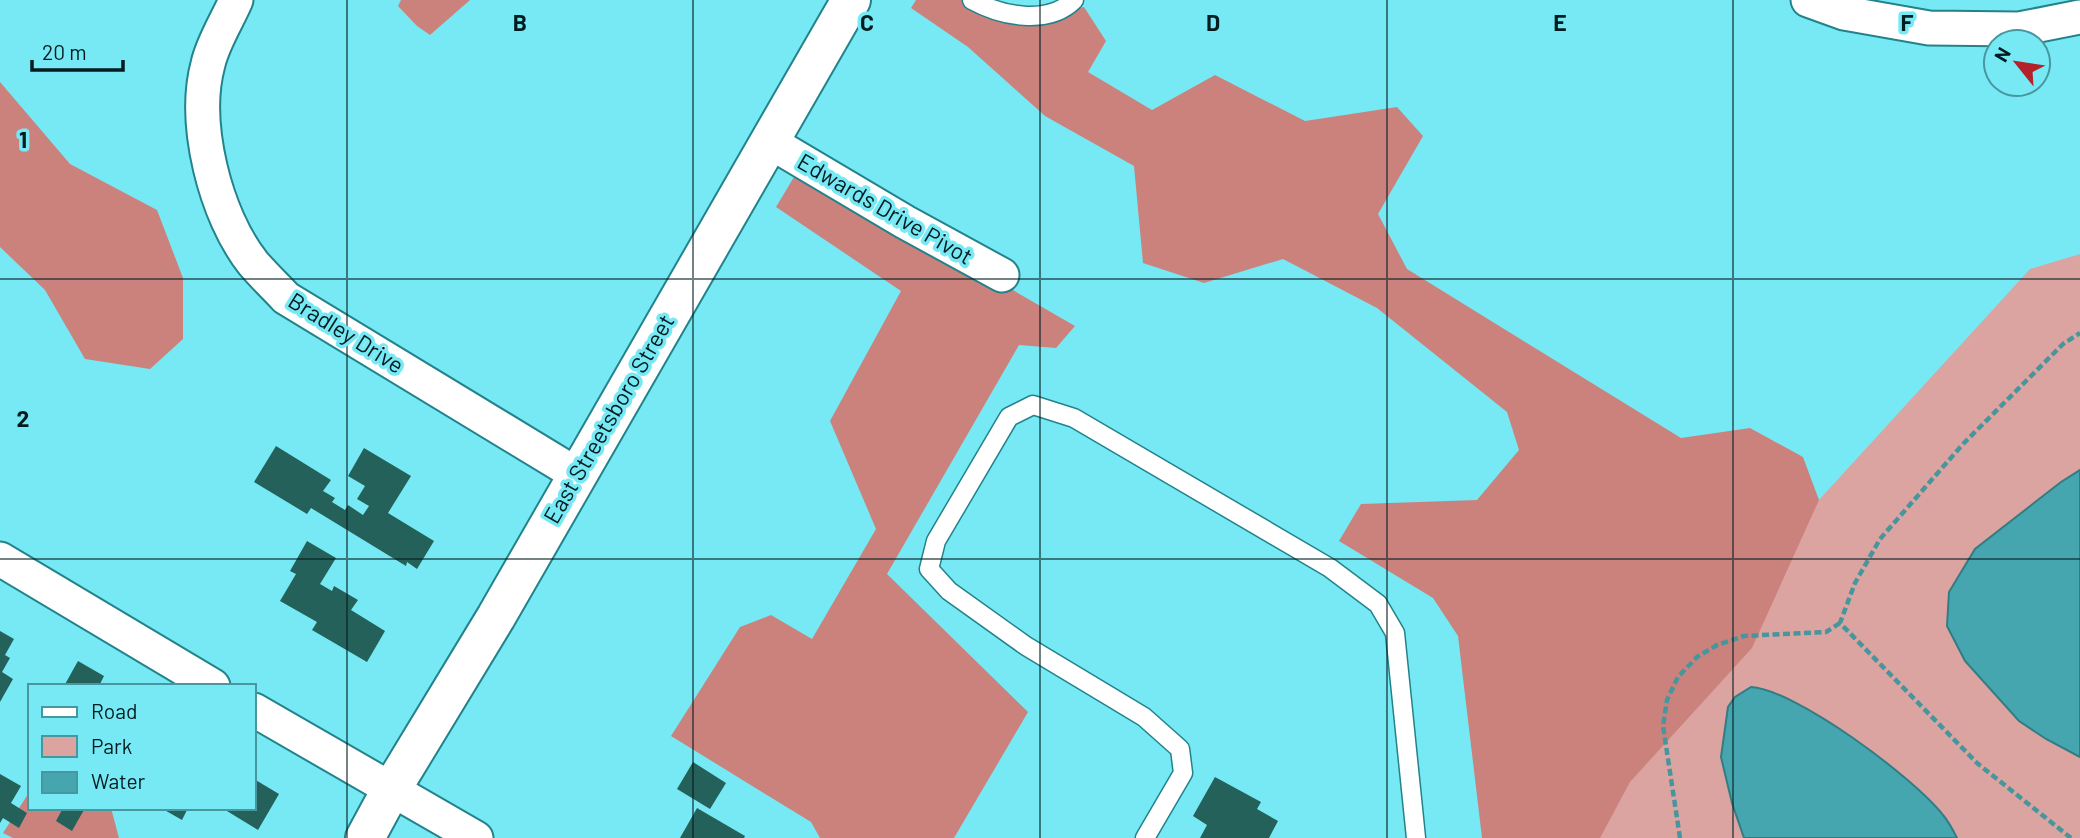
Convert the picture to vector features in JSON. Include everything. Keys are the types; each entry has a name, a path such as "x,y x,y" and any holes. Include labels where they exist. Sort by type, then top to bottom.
{"main road":[{"name":"East Streetsboro Street","path":"365,838 391,790 496,617 851,0"}],"street":[{"name":"Bradley Drive","path":"236,0 208,64 202,106 204,146 228,221 252,262 286,298 576,474"},
{"path":"1808,0 1844,13 1929,28 2019,29 2080,17"},
{"name":"Edwards Drive Pivot","path":"770,142 905,222 1002,275"},
{"path":"0,559 210,684"},
{"path":"256,710 476,838"}],"lane":[{"path":"972,0 1007,14 1029,16 1051,14 1066,8 1074,0"},
{"path":"1144,838 1183,773 1180,750 1143,717 1026,646 949,591 929,569 936,541 1009,417 1033,405 1074,418 1330,568 1378,604 1395,633 1416,838"}],"path":[{"path":"1680,838 1664,726 1667,700 1678,677 1697,657 1717,645 1744,636 1826,632 1840,623 1855,583 1880,539 1963,444 2063,344 2080,332"},
{"path":"1840,623 1977,763 2071,838"}],"green space":[{"path":"2080,254 2080,838 1555,838 1617,721 2030,269"}],"shaded area":[{"path":"401,0 470,0 430,35 398,6"},
{"path":"916,0 966,0 1038,20 1084,7 1106,41 1088,72 1152,110 1215,75 1305,121 1397,107 1423,136 1378,214 1407,269 1681,438 1750,428 1803,457 1819,500 1752,648 1630,782 1600,838 1482,838 1458,636 1433,598 1339,541 1361,504 1477,500 1519,450 1507,412 1377,308 1283,259 1204,283 1143,263 1134,166 1045,116 968,47 911,8"},
{"path":"0,82 70,164 157,210 183,278 183,339 150,369 85,359 45,290 0,247"},
{"path":"800,167 1075,326 1056,348 1019,345 887,574 1028,712 954,838 820,838 811,822 671,736 740,627 771,615 812,639 876,529 830,421 901,291 776,207"},
{"path":"28,794 28,810 112,810 119,838 13,838 3,833"}],"water":[{"path":"2080,470 2080,757 2019,721 1965,661 1947,626 1949,592 1975,549"},
{"path":"1751,687 1796,703 1882,759 1928,799 1951,826 1957,838 1744,838 1721,757 1728,707 1735,697"}],"building":[{"path":"276,446 331,480 323,491 335,498 332,502 345,510 348,505 363,515 369,506 357,499 365,486 348,476 364,448 411,476 388,513 434,541 417,569 407,562 406,566 311,508 307,514 254,482"},
{"path":"307,541 336,558 320,584 332,591 334,586 358,600 351,610 385,631 367,662 312,630 317,622 280,601 296,574 290,571"},
{"path":"0,631 14,639 5,655 10,658 2,672 13,679 0,702"},
{"path":"78,661 104,676 100,684 65,684"},
{"path":"693,762 726,783 710,809 677,789"},
{"path":"0,774 21,786 11,803 27,813 19,828 3,818 0,823"},
{"path":"1215,777 1261,802 1257,809 1278,821 1269,838 1200,838 1207,825 1193,816"},
{"path":"256,780 279,794 258,830 225,810 256,810"},
{"path":"697,808 745,836 744,838 680,838"},
{"path":"62,810 84,810 72,831 56,821"},
{"path":"164,810 187,810 182,820"}]}
